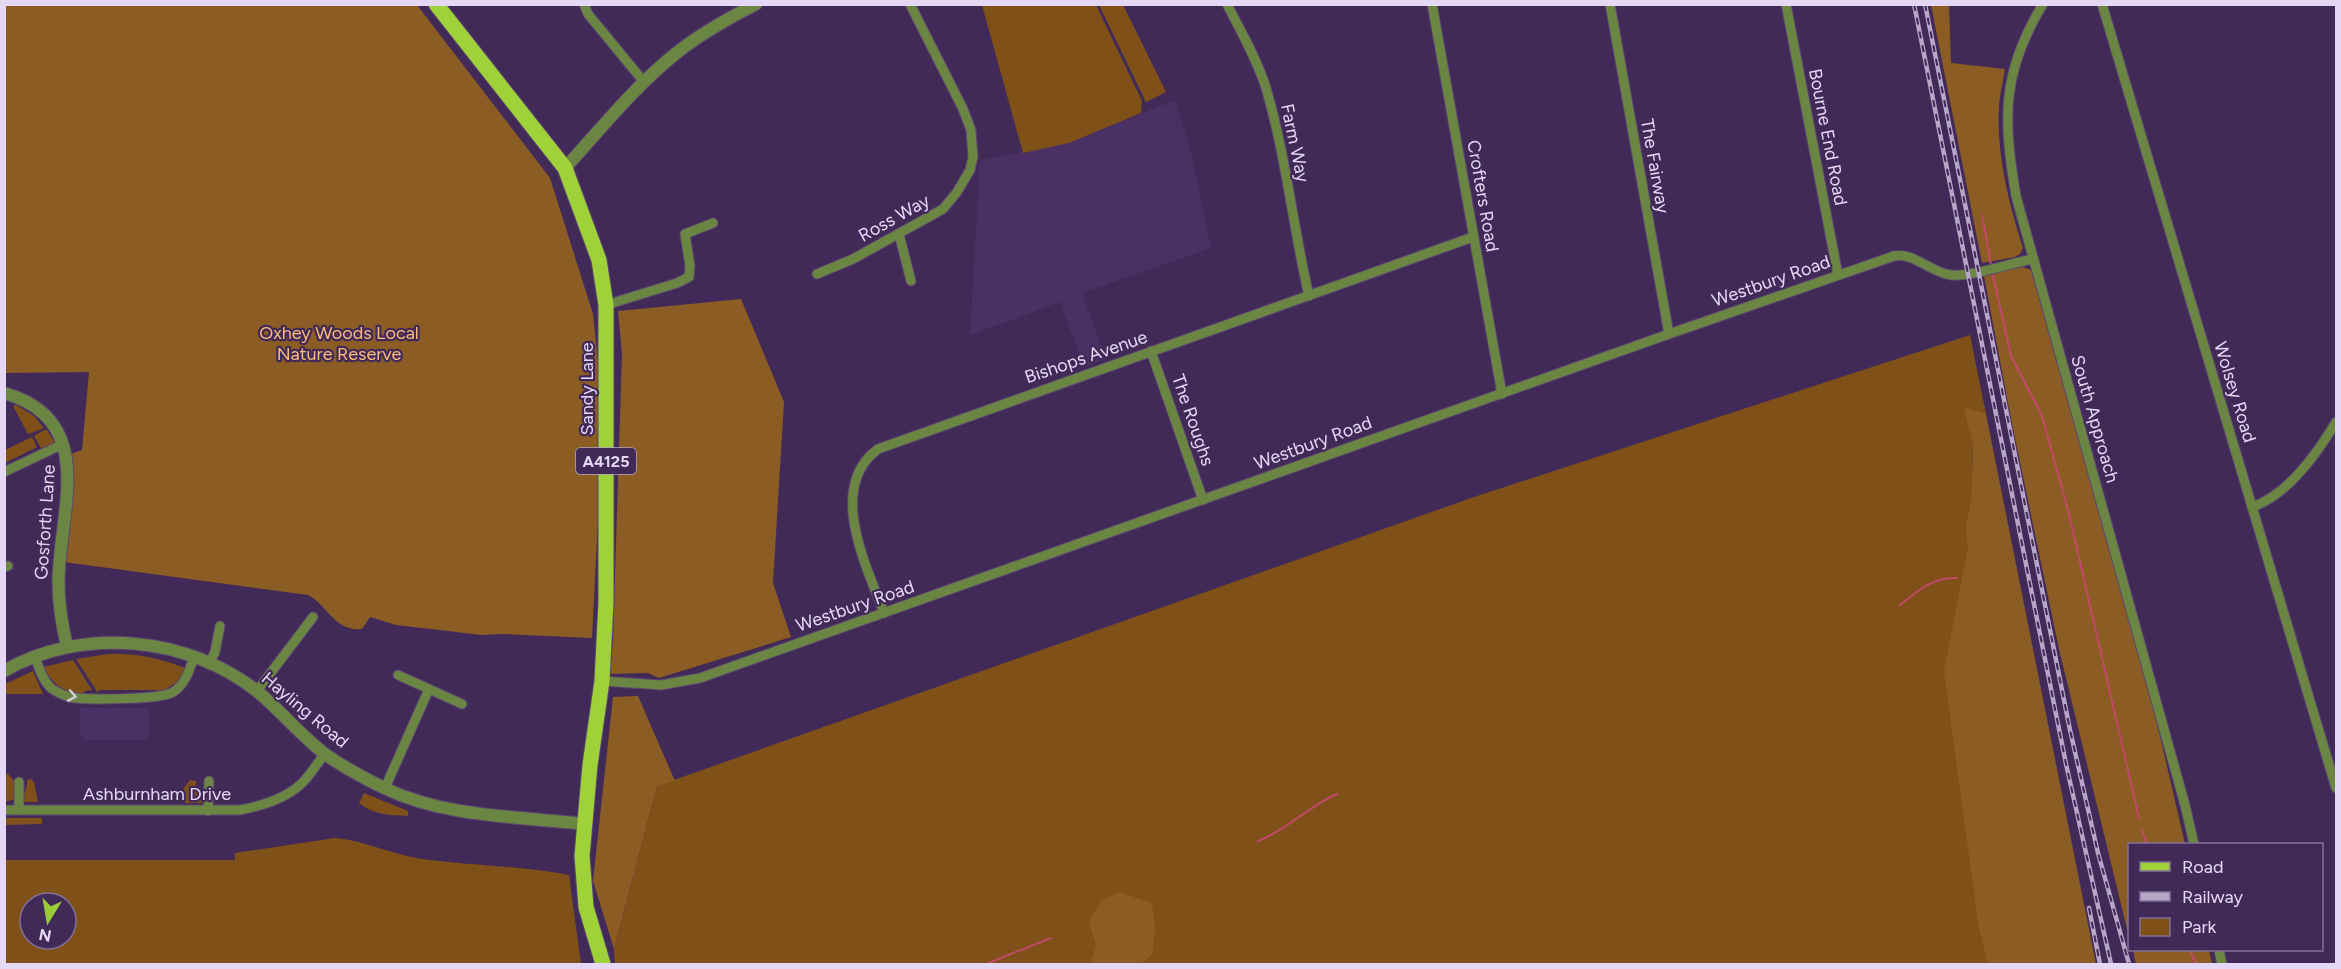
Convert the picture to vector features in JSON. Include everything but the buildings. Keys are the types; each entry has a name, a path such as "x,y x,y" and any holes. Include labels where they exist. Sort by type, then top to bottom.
{"main road":[{"name":"Sandy Lane","path":"436,4 565,168 600,260 606,304 606,602 602,681 590,765 582,855 586,907 603,964"}],"street":[{"path":"584,4 588,14 644,82"},
{"path":"565,168 644,82 692,42 756,4"},
{"name":"Ross Way","path":"817,274 853,259 943,209 950,203 970,170 973,138 963,109 910,4"},
{"name":"Farm Way","path":"1227,4 1257,64 1268,97 1309,296"},
{"name":"Crofters Road","path":"1432,4 1502,394"},
{"name":"The Fairway","path":"1610,4 1669,334"},
{"name":"Bourne End Road","path":"1786,4 1838,275"},
{"name":"South Approach","path":"2043,4 2022,43 2011,76 2006,120 2016,196 2186,805 2194,843"},
{"name":"Wolsey Road","path":"2102,4 2337,788"},
{"path":"606,304 678,283 688,277 690,266 685,234 713,224"},
{"path":"899,234 911,282"},
{"name":"Bishops Avenue","path":"884,613 853,519 852,508 854,488 861,465 886,445 1473,237"},
{"name":"Westbury Road","path":"602,681 646,685 676,684 700,678 1669,334 1899,255 1945,274 1956,275 2033,259"},
{"name":"The Roughs","path":"1151,351 1203,500"},
{"name":"Gosforth Lane","path":"4,393 26,400 54,425 63,444 68,463 58,594 67,647"},
{"path":"2252,507 2263,502 2301,471 2337,422"},
{"path":"4,472 63,444"},
{"path":"257,691 313,618"},
{"path":"209,664 215,652 220,626"},
{"name":"Hayling Road","path":"4,670 67,647 100,643 135,642 194,657 257,691 325,754 385,788 431,805 467,813 585,824"},
{"path":"35,657 51,688 65,696 78,698 167,696 183,681 194,657"},
{"path":"398,675 462,704"},
{"path":"385,788 429,689"},
{"name":"Ashburnham Drive","path":"4,810 208,811 247,809 284,796 302,784 325,754"},
{"path":"208,811 209,781"},
{"path":"19,782 19,810"}],"shaded area":[{"path":"1175,100 1191,151 1211,248 1082,293 1106,359 1084,367 1060,302 970,335 980,160 1069,143"},
{"path":"80,708 149,708 149,735 144,740 85,740 80,735"}],"green space":[{"name":"Oxhey Woods Local Nature Reserve","path":"4,5 417,5 550,178 593,314 598,363 600,479 592,638 482,635 396,625 370,617 362,629 352,629 338,622 308,595 64,562 73,468 71,454 82,450 89,372 5,373"},
{"path":"982,5 1096,5 1142,101 1141,113 1069,143 1023,153"},
{"path":"1099,5 1123,5 1166,92 1146,102"},
{"path":"1931,5 1949,5 1951,63 2005,69 1999,106 1999,124 2008,196 2023,248 2015,257 1982,263"},
{"path":"2016,265 2031,270 2150,693 2185,843 2128,843 2128,933 2059,649 1984,276"},
{"path":"741,299 784,402 773,583 791,637 659,678 648,673 610,674 622,354 618,311"},
{"path":"1970,335 1986,414 1968,421 1973,446 1972,471 1986,551 2076,964 615,964 614,949 657,786 1474,497"},
{"path":"16,405 34,416 44,428 28,434 13,406"},
{"path":"1964,407 1986,414 2096,964 1988,964 1978,923 1944,671 1968,548 1966,526 1971,502 1973,446"},
{"path":"47,430 55,443 42,450 34,436"},
{"path":"32,437 37,447 5,463 5,450"},
{"path":"108,654 147,657 185,668 177,682 160,693 157,690 99,690 98,693 76,659"},
{"path":"73,660 92,690 85,691 83,694 64,690 55,683 43,667"},
{"path":"33,671 43,694 5,694 5,684"},
{"path":"638,696 675,781 657,786 614,949 593,881 613,697"},
{"path":"7,773 14,781 15,799 5,802 5,778"},
{"path":"31,779 34,782 38,802 22,802 27,780"},
{"path":"190,780 196,781 196,791 203,792 205,803 185,803 184,788"},
{"path":"364,793 408,811 408,816 388,815 370,810 359,803"},
{"path":"5,818 42,818 42,824 5,825"},
{"path":"335,838 355,841 416,858 569,875 581,964 5,964 5,860 235,860 235,853"},
{"path":"1119,892 1152,903 1155,930 1152,954 1141,964 1094,964 1091,961 1096,946 1089,921 1101,901"},
{"path":"2133,951 2209,951 2212,964 2136,964"}],"waterway":[{"path":"1982,215 1991,265"},
{"path":"1992,271 2011,356 2042,416 2068,510 2139,818"},
{"path":"1899,606 1932,582 1957,578"},
{"path":"1258,841 1279,831 1337,794"},
{"path":"2142,830 2147,843"},
{"path":"986,964 1051,938"},
{"path":"2190,951 2196,964"}],"railway":[{"path":"1914,4 2066,764 2111,964"},
{"path":"1925,4 2070,730 2098,853 2129,964"},
{"path":"2089,908 2100,964"}]}
